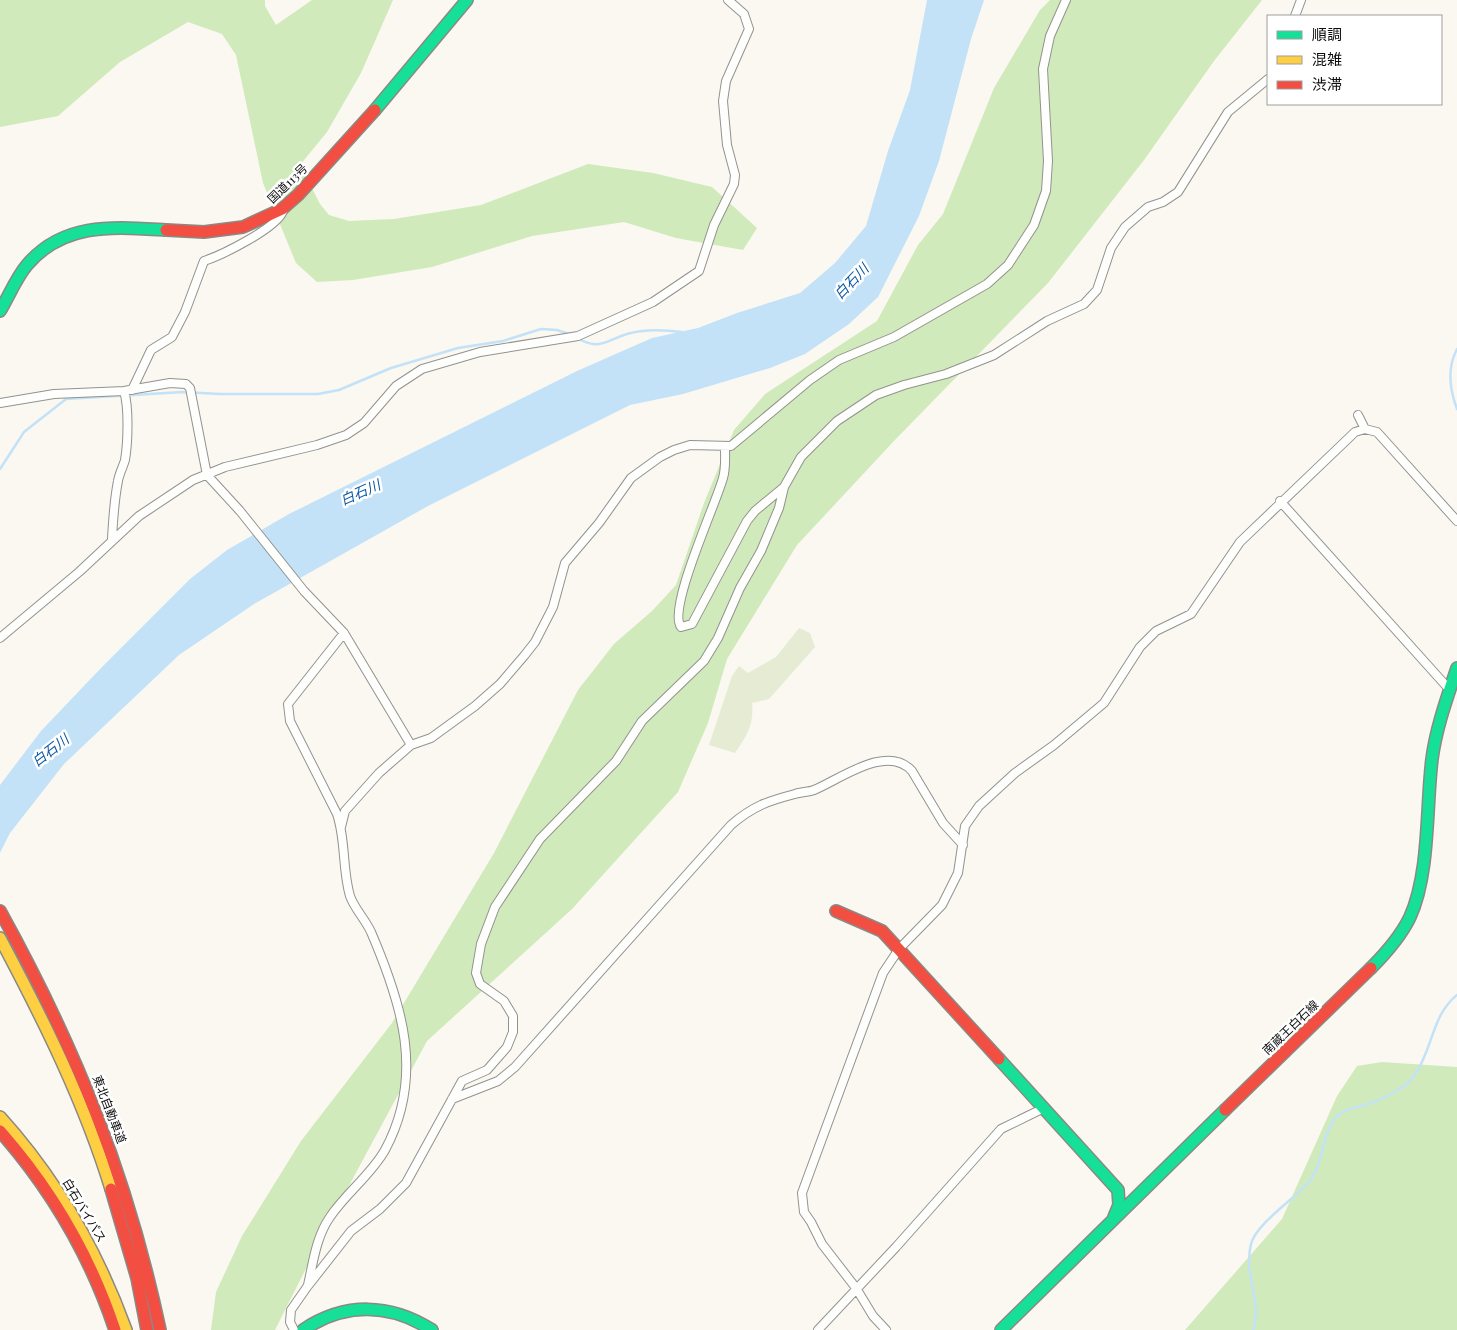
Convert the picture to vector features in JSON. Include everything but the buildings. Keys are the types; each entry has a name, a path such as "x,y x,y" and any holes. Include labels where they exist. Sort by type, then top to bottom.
{"main road":[{"name":"国道113号","path":"0,312 9,290 26,266 42,250 67,236 103,226 166,232 223,231 266,218 283,209 355,133 466,0"},
{"name":"南蔵王白石線","path":"1001,1330 1363,977 1389,950 1401,933 1413,909 1421,883 1432,758 1438,724 1457,668"},
{"name":"東北自動車道","path":"0,911 61,1026 87,1085 128,1198 144,1256 160,1330"},
{"path":"836,911 882,931 1118,1190 1119,1205 1113,1219"},
{"name":"東北自動車道","path":"0,938 53,1038 76,1091 117,1208 147,1330"},
{"name":"白石バイパス","path":"0,1116 77,1219 98,1260 126,1330"},
{"name":"白石バイパス","path":"0,1131 31,1159 98,1284 115,1330"},
{"path":"1118,1190 1142,1191"},
{"path":"303,1330 322,1318 338,1313 375,1308 404,1315 432,1330"}],"street":[{"path":"0,638 79,572 112,539 161,501 194,480 225,467 317,445 346,435 364,423 396,386 422,369 480,352 574,337 653,302 698,271 714,225 734,184 735,175 727,145 723,101 726,81 750,28 744,14 728,0"},
{"path":"342,827 345,811 354,799 411,744 431,738 454,723 500,684 518,663 535,642 553,607 565,563 599,523 631,478 660,457 674,450 690,445 726,447 737,442 810,380 839,360 894,336 987,284 1008,265 1034,225 1046,191 1048,161 1044,69 1050,36 1066,0"},
{"path":"1295,15 1301,0"},
{"path":"294,1330 290,1322 291,1310 351,1231 380,1209 406,1183 462,1081 487,1070 507,1047 513,1032 514,1021 509,1007 501,998 482,987 476,977 479,951 496,907 540,839 616,761 642,721 704,661 718,638 740,588 761,551 779,508 784,487 801,457 818,437 876,395 904,384 946,374 994,355 1047,320 1084,304 1097,290 1110,248 1125,227 1148,207 1162,202 1178,192 1228,112 1267,80"},
{"path":"112,539 118,482 124,461 127,438 127,394 152,350 172,337 185,312 204,261 264,232 280,217 283,209"},
{"path":"0,403 54,394 127,394 170,383 186,384 190,388 207,475 304,591 344,633 411,744"},
{"path":"1358,415 1365,428 1379,434 1457,521"},
{"path":"886,1330 873,1316 856,1288 822,1244 804,1212 802,1193 883,973 899,949 942,905 958,873 965,826 979,806 1015,774 1054,745 1104,703 1140,647 1156,631 1191,614 1205,596 1231,552 1280,501 1354,432 1365,428"},
{"path":"726,447 723,479 681,596 678,621 681,627 692,624 755,511 784,487"},
{"path":"1280,501 1449,689"},
{"path":"307,1287 325,1224 385,1150 401,1110 406,1087 404,1024 394,987 370,929 351,898 342,827 332,803 290,721 288,704 344,633"},
{"path":"452,1099 498,1082 516,1067 731,825 749,810 762,803 814,790 860,767 898,762 906,764 912,771 943,823 963,846"},
{"path":"818,1330 1001,1129 1044,1108"}],"green space":[{"path":"0,0 265,0 265,6 276,25 312,0 393,0 361,73 327,132 300,165 320,204 329,215 349,221 394,219 481,205 588,164 653,173 712,187 757,228 743,250 676,238 624,222 532,236 432,267 353,280 317,282 296,263 263,183 236,55 222,34 188,22 120,62 58,116 0,127"},
{"path":"1050,0 1262,0 1214,61 1144,160 1048,283 893,442 797,545 727,659 708,723 678,792 572,909 427,1041 331,1219 275,1330 211,1330 216,1292 242,1236 301,1141 392,1023 494,853 578,690 614,644 652,611 676,585 704,503 734,430 765,394 877,321 918,245 943,214 994,88 1040,10"},
{"path":"799,628 810,633 815,647 769,699 752,703 752,718 749,730 735,753 709,745 732,676 739,666 748,673 776,657"},
{"path":"1382,1062 1457,1067 1457,1330 1185,1330 1282,1219 1337,1096 1357,1066"}],"water":[{"name":"白石川","path":"927,0 984,0 971,39 939,161 919,216 878,297 849,324 805,354 770,368 683,394 630,405 428,506 254,604 179,655 64,764 10,833 0,853 0,785 41,731 101,668 190,579 227,550 289,514 577,371 652,338 698,328 737,313 800,293 835,263 866,226 888,151 910,90"}],"waterway":[{"path":"0,469 24,432 66,399 183,392 318,394 339,390 391,368 458,348 503,341 541,329 557,330 572,335"},
{"path":"577,338 591,344 602,344 640,331 662,330 682,332"},
{"path":"1457,349 1450,371 1452,393 1457,409"},
{"path":"1253,1330 1256,1309 1249,1256 1254,1236 1313,1176 1331,1124 1336,1117 1347,1110 1387,1096 1410,1081 1420,1066 1442,1013 1448,1003 1457,995"}],"traffic: fast":[{"path":"375,110 467,0"},
{"path":"0,311 27,265 42,251 57,241 74,234 110,228 166,230"},
{"path":"1371,968 1402,931 1410,917 1416,900 1424,860 1434,747 1442,713 1457,668"},
{"path":"999,1059 1118,1190 1119,1205 1114,1217"},
{"path":"1001,1330 1225,1110"},
{"path":"303,1330 335,1314 368,1309 400,1315 432,1330"}],"traffic: slow":[{"path":"0,938 62,1061 88,1124 111,1189"},
{"path":"0,1117 40,1166 74,1217 115,1300 126,1330"}],"traffic: jam":[{"path":"166,230 204,232 243,227 282,209 298,195 375,110"},
{"path":"0,911 52,1013 96,1114 132,1219 160,1330"},
{"path":"836,911 882,931 999,1059"},
{"path":"1225,1110 1371,968"},
{"path":"0,1131 36,1176 68,1224 94,1276 115,1330"},
{"path":"111,1189 137,1278 147,1330"}]}
